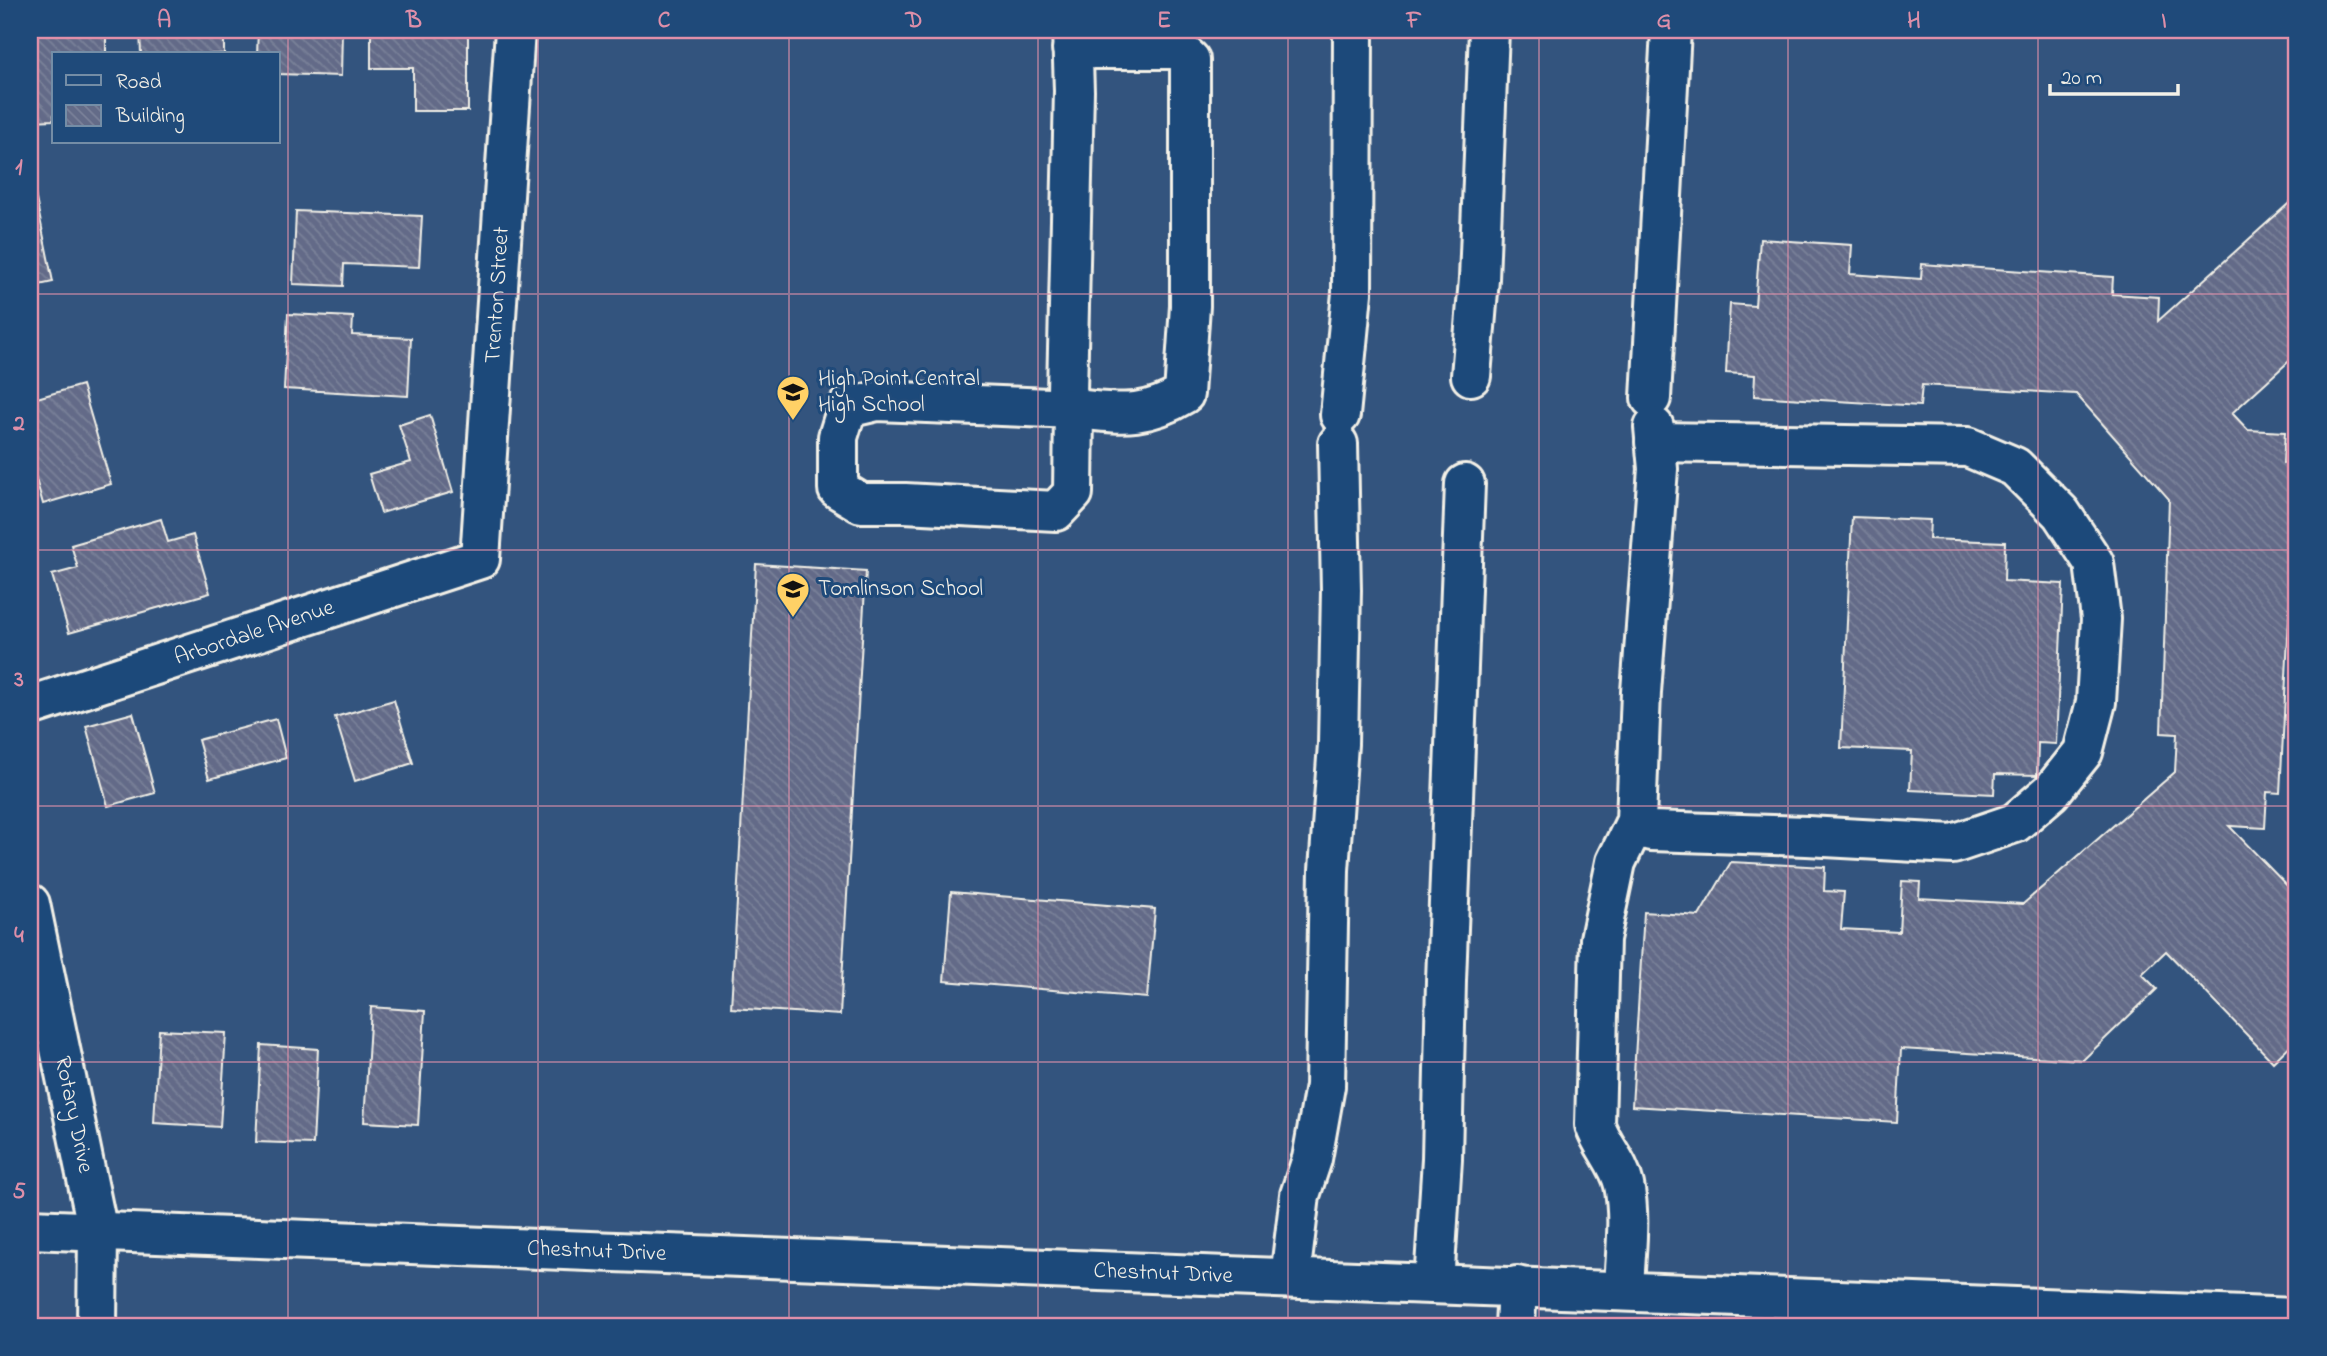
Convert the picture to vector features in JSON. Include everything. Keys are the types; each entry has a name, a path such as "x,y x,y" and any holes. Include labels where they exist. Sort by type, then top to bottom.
{"street":[{"name":"Trenton Street","path":"480,559 515,30"},
{"path":"1290,1278 1300,1195 1312,1159 1325,1086 1329,870 1338,744 1341,604 1339,430 1352,293 1353,30"},
{"path":"1471,376 1479,279 1489,30"},
{"path":"1624,1290 1627,1221 1624,1185 1613,1157 1600,1139 1595,1125 1600,939 1616,862 1636,821 1641,692 1658,468 1653,422 1671,30"},
{"path":"1072,39 1074,91 1067,392 1074,409 1073,493 1056,511 861,503 838,489 838,437 847,408 877,401 1074,409 1131,414 1163,407 1184,394 1190,306 1190,60 1178,49 1072,39"},
{"path":"1634,826 1651,831 1807,835 1953,844 2015,824 2051,792 2083,752 2096,702 2101,619 2094,563 2061,513 2015,467 1968,447 1653,422"},
{"path":"1434,1283 1442,1159 1465,484"},
{"name":"Arbordale Avenue","path":"30,706 480,559"},
{"name":"Rotary Drive","path":"30,904 98,1232 97,1326"},
{"name":"Chestnut Drive","path":"30,1229 2297,1318"},
{"path":"1515,1326 1517,1286"}],"building":[{"path":"30,30 106,30 106,52 52,52 52,120 30,121"},
{"path":"140,30 224,30 224,52 141,52"},
{"path":"258,30 342,30 341,76 280,74 280,52 257,52"},
{"path":"371,30 468,30 468,111 413,111 413,68 371,68"},
{"path":"35,194 53,282 30,287 30,195"},
{"path":"2297,196 2297,354 2232,413 2248,430 2285,432 2283,463 2297,464 2280,793 2267,792 2265,828 2229,826 2297,896 2297,1039 2273,1062 2166,951 2142,974 2157,989 2083,1060 1901,1049 1897,1122 1632,1106 1644,912 1699,916 1731,862 1825,867 1824,891 1844,892 1841,929 1899,932 1902,881 1920,882 1919,898 2023,904 2175,772 2177,734 2161,733 2169,499 2076,394 1922,385 1920,406 1754,396 1755,375 1726,373 1730,304 1755,306 1760,239 1852,245 1850,274 1921,279 1922,264 2113,277 2112,294 2159,297 2158,321"},
{"path":"296,211 422,216 419,267 344,264 343,286 293,284"},
{"path":"288,314 353,317 352,335 411,338 408,396 284,389"},
{"path":"82,385 111,484 43,504 30,458 30,400"},
{"path":"430,415 453,492 381,513 369,474 411,462 399,425"},
{"path":"1852,517 1930,520 1929,539 2005,542 2004,581 2063,584 2056,744 2038,743 2037,775 1995,774 1994,794 1910,790 1912,751 1841,748"},
{"path":"161,519 168,542 193,535 210,593 69,633 52,575 78,568 71,545"},
{"path":"756,564 866,571 840,1015 731,1008"},
{"path":"394,700 413,763 355,781 335,717"},
{"path":"133,713 155,793 108,806 86,726"},
{"path":"276,719 286,758 209,779 198,740"},
{"path":"951,892 1155,909 1147,998 944,981"},
{"path":"371,1007 425,1011 418,1125 364,1122"},
{"path":"159,1030 226,1033 220,1127 154,1123"},
{"path":"261,1045 318,1049 313,1144 256,1142"}],"place":[{"name":"High Point Central High School","path":"793,422"},
{"name":"Tomlinson School","path":"793,619"}]}
